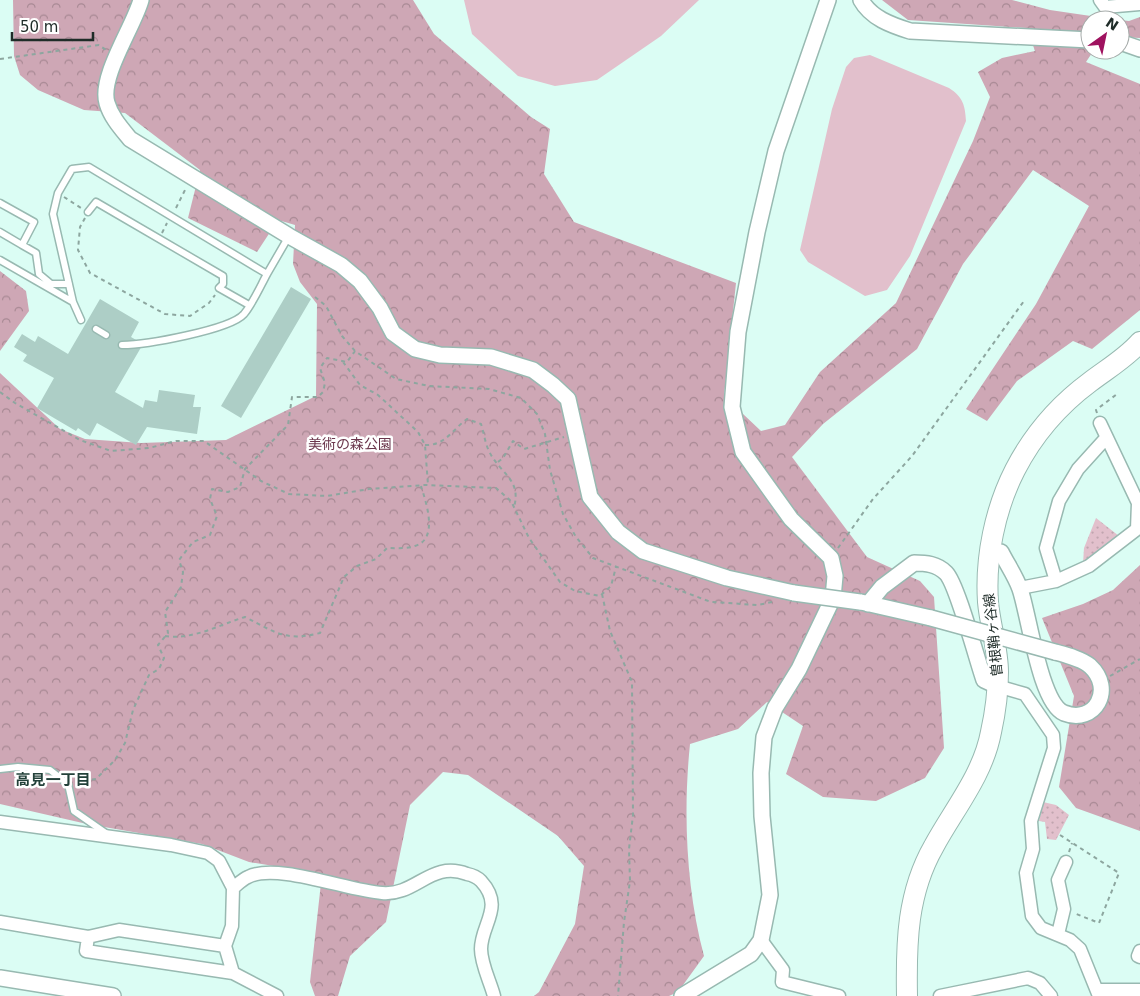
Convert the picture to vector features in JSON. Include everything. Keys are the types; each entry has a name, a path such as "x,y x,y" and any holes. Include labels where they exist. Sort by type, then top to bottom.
{"main road":[{"name":"曽根鞘ヶ谷線","path":"917,996 915,952 922,898 941,852 983,783 1000,735 1002,687 988,602 990,550 996,522 1015,470 1049,419 1077,392 1132,352 1140,342"},
{"name":"曽根鞘ヶ谷線","path":"907,996 906,951 913,895 933,848 981,764 992,732 1007,672 997,582 1005,524 1014,497 1023,474 1056,425 1074,408 1140,356"}],"street":[{"path":"141,0 135,19 109,76 106,101 113,116 130,139 289,236 341,265 360,281 380,308 392,332 415,349 440,355 491,356 532,370 568,399 590,497 618,532 643,551 727,578 788,592 864,603 931,618 1055,652 1089,665 1102,681 1101,696 1091,711 1082,716 1072,716 1060,711 1048,694 1020,588 1001,552"},
{"path":"682,996 751,954 761,940 770,894 762,816 761,773 764,737 775,708 799,669 833,598 835,576 831,558 791,519 742,452 732,406 738,332 776,152 828,0"},
{"path":"861,0 885,23 910,30 1080,39"},
{"path":"1100,0 1104,7 1140,4"},
{"path":"1020,588 1056,581 1089,566 1137,529 1138,503 1100,423"},
{"path":"1056,581 1046,548 1059,501 1078,469 1106,438"},
{"path":"864,603 887,582 914,562 932,564 947,574 958,599 984,680 1025,694 1053,735 1054,748 1031,821 1033,849 1026,873 1032,916 1041,928 1070,940 1080,949 1098,993 1140,990"},
{"path":"0,822 208,853 219,861 233,888 232,926 225,946 233,973"},
{"path":"1058,934 1064,910 1058,880 1066,862"},
{"path":"233,888 248,876 273,872 368,891 394,894 443,870 461,871 472,875 480,880 492,908 488,928 482,937 481,950 494,996"},
{"path":"0,922 88,937 119,930 225,946"},
{"path":"88,937 86,951 233,973 276,996"},
{"path":"761,940 783,970 782,982 839,996"},
{"path":"1140,951 1138,956 1140,957"},
{"path":"0,978 73,993 113,996"},
{"path":"940,996 1028,978 1040,982 1051,996"}],"lane":[{"path":"81,320 73,302 53,214 58,193 72,169 89,167 267,274"},
{"path":"88,212 96,202 222,276 223,284 219,288 249,305"},
{"path":"0,203 34,222 22,245"},
{"path":"0,232 36,253 39,274 51,284 69,284"},
{"path":"122,345 167,340 214,328 243,316 289,236"},
{"path":"0,260 73,302"},
{"path":"96,329 106,335"},
{"path":"0,769 18,767 50,770 68,784 74,810 89,823 106,831 111,838"}],"path":[{"path":"0,59 99,45 117,56"},
{"path":"174,210 188,186"},
{"path":"58,193 88,212 80,227 78,250 90,273 165,314 190,316 209,302 219,288"},
{"path":"159,239 170,217"},
{"path":"315,297 326,306 342,336 355,351 396,379 429,386 489,389 521,398 538,414 546,443 550,470 563,514 576,538 593,558 711,602 758,605 774,602 788,592"},
{"path":"831,558 873,499 912,456 1024,301"},
{"path":"61,779 81,781 96,779 115,760 125,743 133,710 149,675 159,669 164,658 158,645 168,633 165,612 181,586 183,572 178,560 193,542 210,535 217,516 210,499 212,489 228,492 240,487 244,470 288,426 292,397 318,397 323,392 325,383 320,368 327,358 347,362 355,351"},
{"path":"344,362 360,386 378,395 418,432 425,446 428,485"},
{"path":"0,392 15,403 80,440 111,451 149,448 176,441 204,441 261,481 289,494 327,496 369,489 428,485 496,488 511,501 529,538 560,582 575,591 600,596 611,586 616,567"},
{"path":"1100,423 1096,410 1117,394"},
{"path":"425,446 432,446 445,440 456,426 467,419 481,424 489,452 515,485 516,498 514,507"},
{"path":"498,462 503,458 513,441 524,449 576,433"},
{"path":"165,636 178,638 211,631 245,617 282,635 300,638 320,633 344,577 358,566 376,559 387,548 414,547 422,542 429,530 422,486"},
{"path":"602,594 610,631 632,682 633,815 629,849 630,881 624,922 618,996"},
{"path":"1102,681 1140,659"},
{"path":"1060,835 1119,873 1099,923 1064,910"}],"shaded area":[{"path":"464,0 699,0 661,36 597,80 555,86 518,76 472,34"},
{"path":"870,55 949,88 962,102 966,121 910,256 887,290 865,296 808,262 800,250 832,109 846,67 854,58"},
{"path":"1096,518 1119,536 1083,564 1084,548"},
{"path":"1043,802 1056,805 1069,815 1056,840 1047,839 1045,822 1039,821"}],"green space":[{"name":"美術の森公園","path":"13,0 413,0 434,34 531,117 550,129 544,174 574,222 736,283 724,396 761,431 785,425 820,372 896,303 973,141 990,97 978,72 1002,58 1035,51 1027,28 908,20 882,0 1012,0 1050,10 1080,14 1080,60 1087,60 1086,62 1140,84 1140,310 1092,349 1073,341 1017,381 987,421 966,409 1036,304 1089,206 1033,170 963,264 917,349 823,424 792,457 867,557 920,581 934,597 944,748 925,778 876,801 823,797 786,774 803,726 767,702 738,729 690,744 687,797 688,850 693,904 704,956 678,992 669,996 534,996 539,992 575,924 584,866 558,836 468,775 443,772 410,805 386,922 350,956 338,996 315,996 310,982 322,874 249,862 202,844 87,824 0,804 0,373 60,429 85,439 141,443 226,440 316,396 317,304 300,282 293,264 295,225 278,220 257,252 188,218 200,170 125,113 84,110 38,90 20,75 14,56"},
{"path":"1140,17 1140,38 1130,38 1130,21"},
{"path":"0,271 26,291 29,311 0,351"},
{"path":"1140,565 1140,831 1076,808 1059,787 1074,696 1042,618 1083,604 1113,590"}],"building":[{"path":"291,287 311,299 241,418 221,406"},
{"path":"100,299 139,322 131,337 143,344 115,392 143,408 145,400 157,402 159,390 195,395 193,407 201,407 197,434 147,427 136,445 97,423 90,436 78,428 76,431 37,408 54,378 23,361 27,355 14,347 22,334 35,342 38,336 68,354"}],"district":[{"name":"高見一丁目","path":"53,780"}]}
